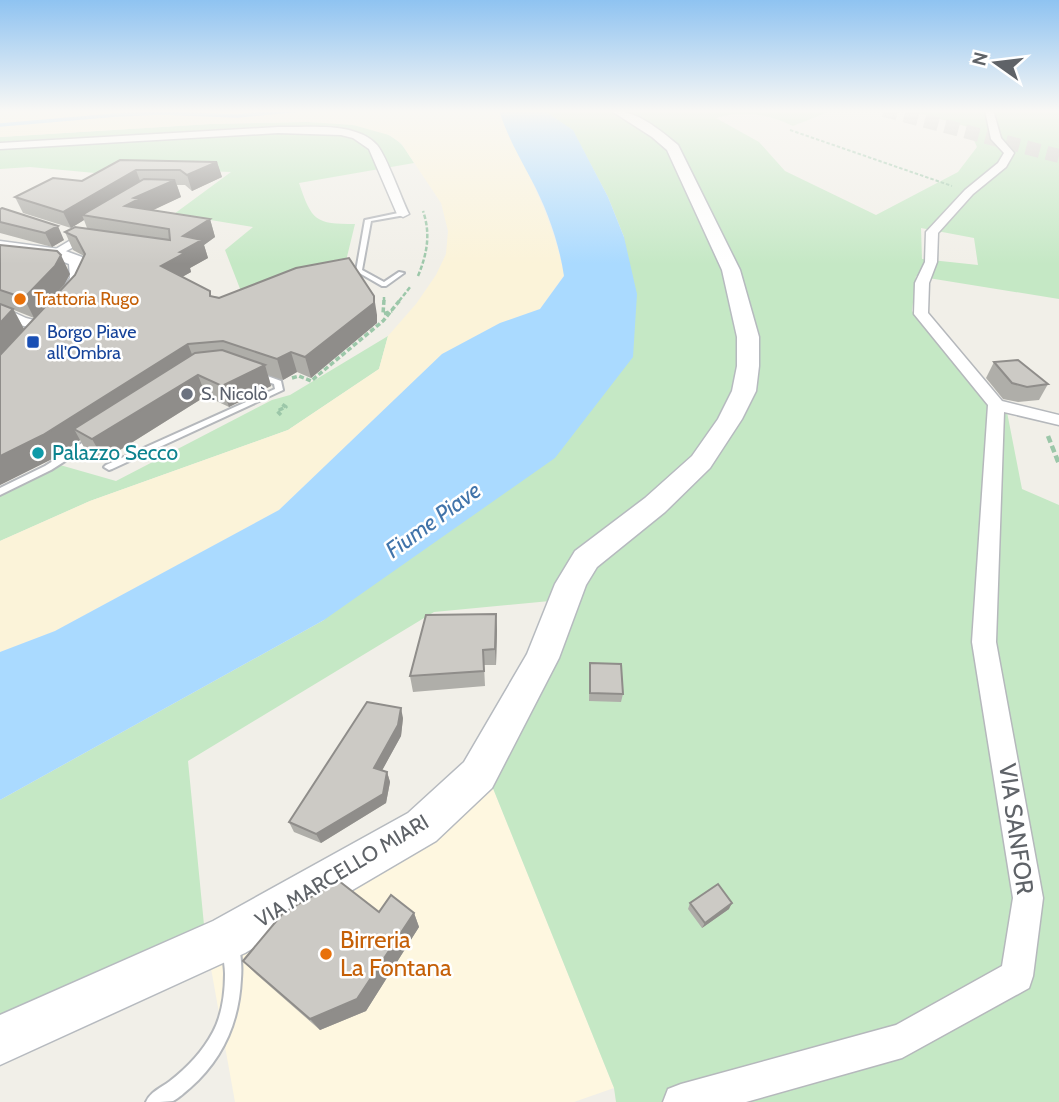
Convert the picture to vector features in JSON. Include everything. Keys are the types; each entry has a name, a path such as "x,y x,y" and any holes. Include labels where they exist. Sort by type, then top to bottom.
{"street":[{"path":"379,161 403,214"},
{"name":"VIA MARCELLO MIARI","path":"0,1040 229,937 422,827 478,775 542,658 571,584 586,559 655,505 701,462 730,419 744,391 748,366 748,337 731,271 679,161"},
{"path":"1004,161 969,192 932,232 931,262 922,283 921,314 996,405 1059,420"},
{"path":"60,230 107,242"},
{"path":"55,253 79,233"},
{"path":"0,246 55,253 76,261 82,274 75,289 23,345"},
{"path":"0,310 40,327"},
{"name":"VIA SANFOR","path":"681,1102 902,1041 1017,976 1028,898 984,642 996,405"}],"lane":[{"path":"359,271 368,220 403,214"},
{"path":"350,272 359,271 384,285 401,273"},
{"path":"109,467 279,390 278,383 243,370"},
{"path":"0,492 48,468 107,430"},
{"path":"155,1102 181,1086 207,1060 223,1033 232,1007 235,975 229,937"}],"path":[{"path":"881,161 969,192"},
{"path":"299,376 311,381 393,310 417,279 430,245 427,222 418,201"},
{"path":"383,314 393,310"},
{"path":"1041,416 1059,464"}],"shaded area":[{"path":"488,776 614,1088 574,1102 235,1102 205,935"}],"green space":[{"path":"0,161 414,163 299,183 312,213 317,218 331,223 355,224 344,269 244,299 225,250 253,227 174,214 231,172 129,168 117,175 30,167 0,169"},
{"path":"589,161 776,161 785,171 876,215 958,172 966,161 1059,161 1059,299 916,276 912,311 1007,412 1022,489 1059,505 1059,1102 616,1102 614,1088 488,776 571,599 434,612 188,761 205,935 0,1024 0,800 324,620 624,237 608,197","holes":["921,228 974,238 978,265 922,259"]},
{"path":"388,336 379,369 288,430 90,501 0,541 0,492 60,465 116,481 272,400 290,395"}],"sand":[{"path":"413,161 523,161 547,218 564,275 540,309 500,323 442,354 279,510 55,631 0,652 0,541 90,501 288,430 379,369 388,336 416,304 436,275 446,254 448,231 441,203"}],"water":[{"name":"Fiume Piave","path":"522,161 589,161 624,237 637,294 633,357 555,458 324,620 0,800 0,652 55,631 279,510 442,354 500,323 540,309 564,276 556,238 537,190"}],"building":[{"path":"117,161 217,162 187,175 180,170 136,170 63,212 15,197 53,178 82,181"},
{"path":"144,179 175,180 134,198 139,199 125,206 210,219 183,236 202,240 161,266 210,291 210,296 219,298 296,268 349,258 374,296 374,303 305,357 291,352 277,359 223,341 188,344 43,435 0,456 0,355 75,275 85,254 76,237 65,232 75,227 170,240 169,229 82,215"},
{"path":"2,208 58,226 45,233 0,222"},
{"path":"0,245 57,251 61,255 55,266 24,298 0,290"},
{"path":"0,304 13,309 0,323"},
{"path":"222,350 265,365 222,386 198,375 92,439 74,429 195,353"},
{"path":"1018,360 1048,384 1027,387 1012,383 994,362"},
{"path":"496,614 495,649 483,650 484,671 410,676 426,615"},
{"path":"590,663 621,664 623,694 590,693"},
{"path":"367,702 401,708 398,725 374,768 387,772 383,794 316,834 289,822"},
{"name":"Birreria La Fontana","path":"339,881 379,912 391,895 414,913 357,999 310,1019 243,961 283,913"},
{"path":"718,884 732,903 705,923 690,903"}],"place":[{"name":"Trattoria Rugo","path":"20,299"},
{"name":"Borgo Piave all'Ombra","path":"33,342"},
{"name":"S. Nicolò","path":"187,394"},
{"name":"Palazzo Secco","path":"38,453"},
{"name":"Birreria La Fontana","path":"326,954"}]}
